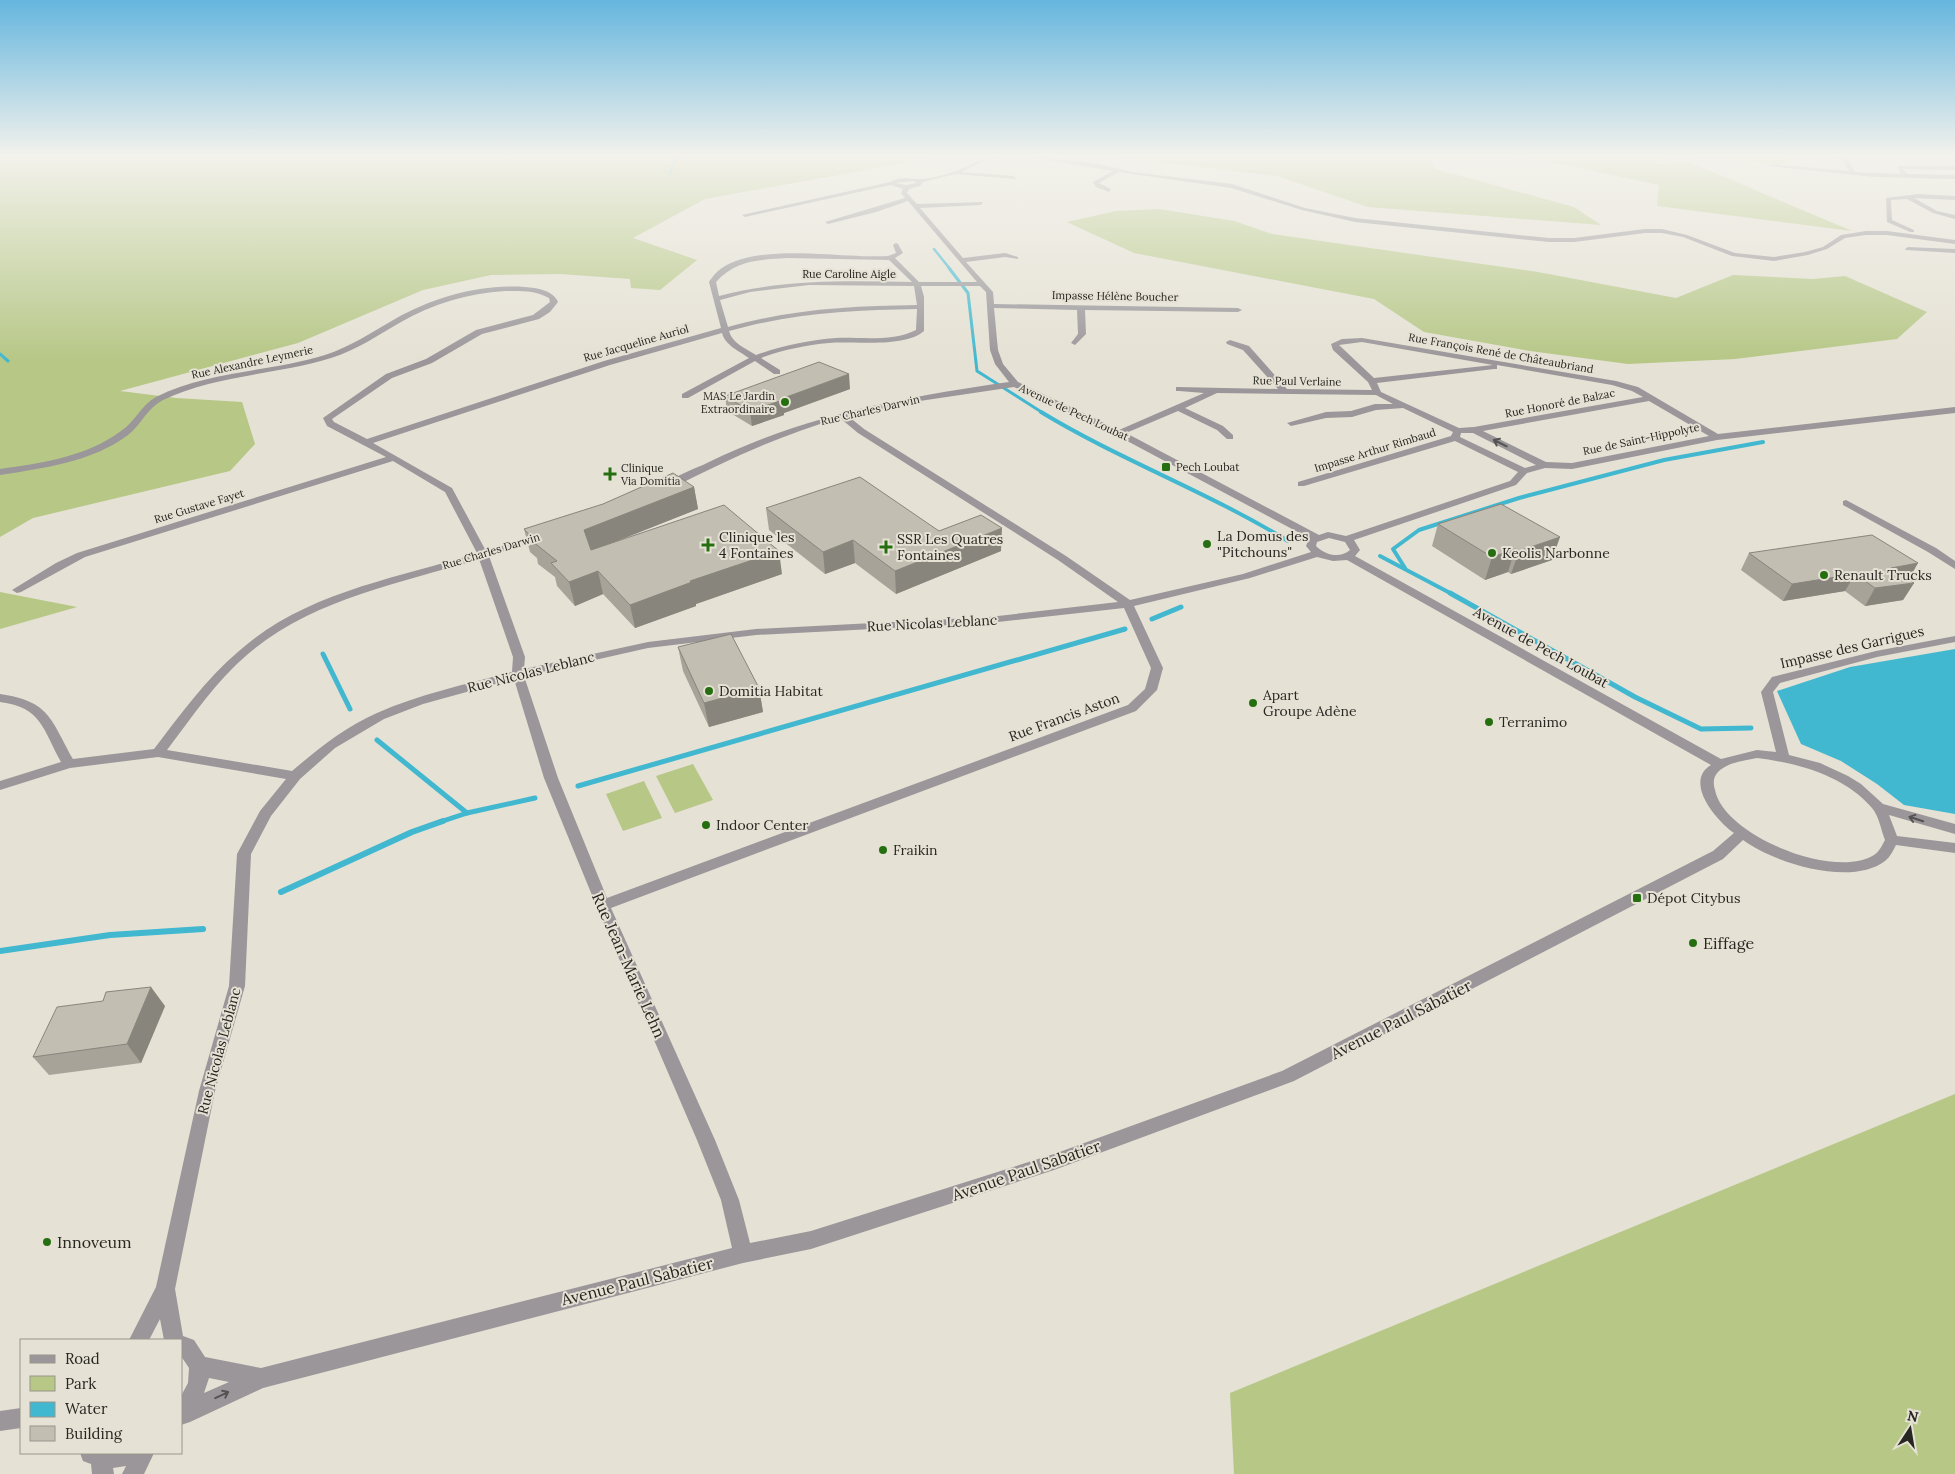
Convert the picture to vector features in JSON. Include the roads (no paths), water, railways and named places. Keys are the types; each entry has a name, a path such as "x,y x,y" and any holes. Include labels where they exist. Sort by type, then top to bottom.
{"street":[{"name":"Avenue de Pech Loubat","path":"931,224 989,292 994,350 999,364 1014,384 1119,433 1316,537"},
{"path":"1393,224 1556,240 1581,240 1645,231 1662,231 1685,236 1717,250 1764,259 1806,254 1825,248 1843,236 1866,232 1955,242"},
{"path":"1895,224 1928,238"},
{"path":"777,372 732,344 724,330 712,282 716,273 733,264 748,260 806,255 844,258 891,258 900,252 896,245"},
{"path":"1908,249 1955,251"},
{"path":"963,260 1005,255 1016,258"},
{"path":"685,396 756,358 824,341 911,336 920,331 918,284 912,275 891,258"},
{"name":"Rue Caroline Aigle","path":"716,299 750,290 809,283 983,284"},
{"name":"Rue Alexandre Leymerie","path":"0,472 38,466 101,448 125,433 139,420 145,408 157,400 204,383 296,366 329,357 371,339 397,321 437,302 459,295 500,289 536,290 552,297 554,302 551,307 536,317 495,327 471,336 429,361 389,376 327,418 330,424 366,442 449,490 483,555 519,657 518,674"},
{"name":"Impasse Hélène Boucher","path":"991,306 1238,310"},
{"name":"Rue Jacqueline Auriol","path":"366,442 598,366 755,321 808,312 920,307"},
{"path":"1075,343 1082,334 1081,307"},
{"name":"Rue François René de Châteaubriand","path":"1378,393 1372,381 1336,348 1335,344 1342,341 1362,340 1614,383 1636,390 1718,437"},
{"path":"1230,342 1246,348 1285,392"},
{"path":"1372,381 1509,365"},
{"name":"Rue Charles Darwin","path":"659,491 713,463 812,423 869,408 931,396 1014,384"},
{"name":"Rue Paul Verlaine","path":"1179,389 1378,393"},
{"name":"Rue Paul Verlaine","path":"1119,433 1216,391"},
{"path":"1378,393 1524,471"},
{"name":"Rue Honoré de Balzac","path":"1457,434 1650,398"},
{"path":"1291,423 1326,415 1352,414 1375,407 1404,406"},
{"path":"1178,408 1220,428 1230,437"},
{"name":"Rue de Saint-Hippolyte","path":"1346,539 1513,483 1524,471 1544,465 1572,466 1718,437 1955,410"},
{"path":"842,416 861,431 1062,558 1128,604"},
{"path":"1474,430 1544,465"},
{"name":"Impasse Arthur Rimbaud","path":"1301,484 1457,434"},
{"name":"Rue Gustave Fayet","path":"17,590 48,571 82,555 394,458"},
{"path":"1846,503 1932,550 1955,566"},
{"name":"Rue Charles Darwin","path":"158,753 224,672 244,652 294,618 338,598 556,531"},
{"path":"1328,535 1346,539 1352,543 1355,550 1348,556 1330,557 1318,553 1311,546 1312,540 1316,537 1328,535"},
{"name":"Rue Nicolas Leblanc","path":"140,1339 165,1289 207,1091 237,986 244,854 265,814 294,776 331,745 380,716 419,701 518,674 648,645 756,632 989,620 1128,604 1246,576 1318,553"},
{"name":"Avenue de Pech Loubat","path":"1348,556 1718,763"},
{"name":"Rue Francis Aston","path":"603,905 1132,708 1151,690 1157,668 1128,604"},
{"name":"Impasse des Garrigues","path":"1783,757 1782,742 1767,692 1776,680 1876,654 1955,639"},
{"name":"Rue Jean-Marie Lehn","path":"518,674 551,778 603,905 706,1140 730,1200 744,1254"},
{"path":"0,698 14,698 32,705 42,713 69,764"},
{"path":"0,786 69,764 158,753 294,776"},
{"path":"1757,754 1783,757 1810,764 1836,775 1860,790 1878,807 1892,840 1884,855 1864,865 1836,867 1796,859 1771,850 1742,834 1723,818 1711,802 1706,787 1709,774 1718,763 1735,756 1757,754"},
{"path":"1878,807 1955,829"},
{"name":"Avenue Paul Sabatier","path":"183,1415 260,1378 744,1254 811,1240 1054,1162 1288,1076 1645,894 1718,855 1742,834"},
{"path":"1892,840 1955,848"},
{"name":"Rue Nicolas Leblanc","path":"165,1289 174,1339"},
{"path":"182,1345 187,1347 199,1366 198,1384 183,1415"},
{"name":"Avenue Paul Sabatier","path":"199,1366 260,1378"},
{"path":"98,1462 129,1454"},
{"path":"133,1474 143,1454"}],"water":[{"path":"1955,649 1955,814 1904,805 1877,784 1841,761 1801,744 1777,691 1850,667"}],"waterway":[{"path":"934,249 950,269"},
{"path":"949,268 968,293 977,371 1043,413"},
{"path":"0,354 8,361"},
{"path":"1041,412 1102,446 1258,523 1288,541"},
{"path":"1405,568 1393,549 1419,530 1519,498 1664,460 1763,442"},
{"path":"1380,556 1452,594"},
{"path":"1450,593 1635,697 1701,729 1751,728"},
{"path":"1152,619 1181,607"},
{"path":"578,786 1125,629"},
{"path":"323,654 350,709"},
{"path":"377,740 467,813"},
{"path":"467,813 535,798"},
{"path":"443,821 467,813"},
{"path":"281,892 412,832 443,821"},
{"path":"0,951 110,935 203,929"}],"place":[{"name":"MAS Le Jardin Extraordinaire","path":"785,402"},
{"name":"Pech Loubat","path":"1166,467"},
{"name":"Clinique Via Domitia","path":"610,474"},
{"name":"La Domus des \"Pitchouns\"","path":"1207,544"},
{"name":"Clinique les 4 Fontaines","path":"708,545"},
{"name":"SSR Les Quatres Fontaines","path":"886,547"},
{"name":"Keolis Narbonne","path":"1492,553"},
{"name":"Renault Trucks","path":"1824,575"},
{"name":"Domitia Habitat","path":"709,691"},
{"name":"Apart Groupe Adène","path":"1253,703"},
{"name":"Terranimo","path":"1489,722"},
{"name":"Indoor Center","path":"706,825"},
{"name":"Fraikin","path":"883,850"},
{"name":"Dépot Citybus","path":"1637,898"},
{"name":"Eiffage","path":"1693,943"},
{"name":"Innoveum","path":"47,1242"}]}
